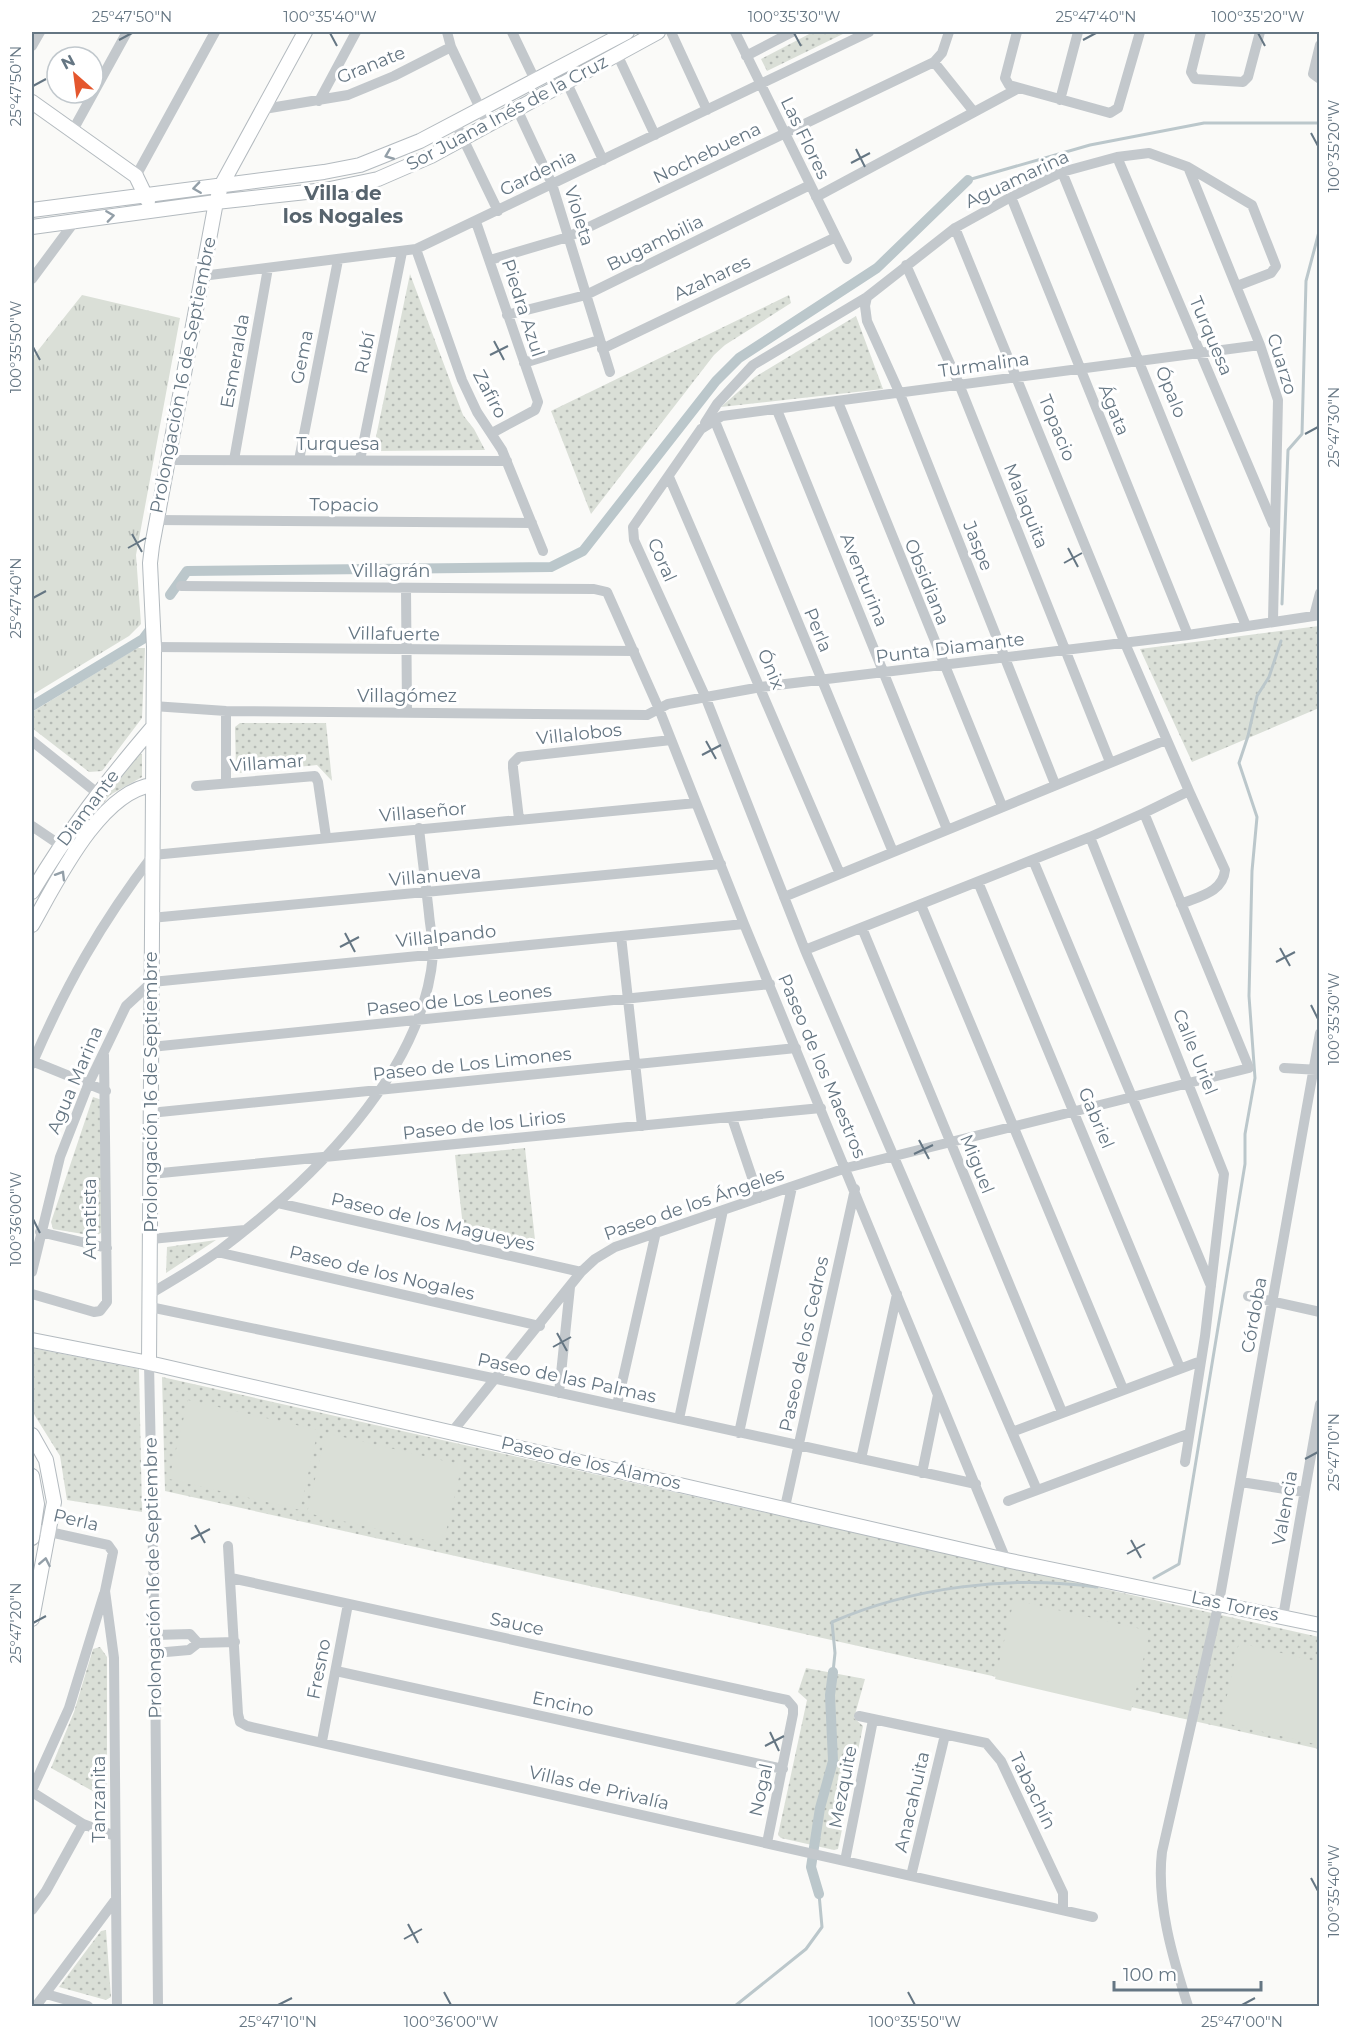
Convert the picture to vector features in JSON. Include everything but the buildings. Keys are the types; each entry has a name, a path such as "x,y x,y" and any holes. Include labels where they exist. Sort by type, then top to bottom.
{"street":[{"path":"32,46 40,32"},
{"path":"73,130 127,32"},
{"path":"136,176 215,32"},
{"name":"Prolongación 16 de Septiembre","path":"158,2007 155,1635 149,1363 154,647 150,563 156,520 216,202 222,184 304,32"},
{"path":"319,101 356,32"},
{"path":"447,32 451,47 488,125"},
{"path":"512,32 535,80"},
{"name":"Sor Juana Inés de la Cruz","path":"32,210 324,172 360,165 388,156 455,123 627,32"},
{"name":"Sor Juana Inés de la Cruz","path":"32,227 150,210 325,190 362,183 397,172 464,138 658,32"},
{"path":"671,32 707,110"},
{"name":"Las Flores","path":"735,32 847,259"},
{"path":"746,56 792,32"},
{"name":"Gardenia","path":"202,276 416,249 869,32"},
{"path":"949,32 942,53 934,62 974,112"},
{"path":"1017,32 1005,78 1007,82 1019,88 1060,100 1113,112 1118,108 1140,32"},
{"path":"1060,100 1078,32"},
{"path":"1201,32 1191,72 1195,79 1243,82 1248,77 1260,32"},
{"path":"1317,78 1320,45"},
{"name":"Granate","path":"264,109 319,101 367,88 451,47"},
{"path":"617,54 655,135"},
{"name":"Nochebuena","path":"490,260 568,237 934,62"},
{"path":"566,81 603,160"},
{"path":"816,197 1019,88"},
{"path":"32,102 136,176 147,194 150,210"},
{"name":"Violeta","path":"517,109 552,184 610,372"},
{"path":"455,123 498,211"},
{"name":"Aguamarina","path":"701,429 717,404 753,365 867,297 955,228 1062,172 1117,157 1149,153 1188,167 1252,205 1276,266 1271,273 1237,286"},
{"name":"Turquesa","path":"1117,157 1275,527"},
{"name":"Cuarzo","path":"1188,167 1260,345 1278,400 1272,620"},
{"name":"Ópalo","path":"1062,172 1246,626"},
{"name":"Bugambilia","path":"507,315 586,295 810,185"},
{"name":"Ágata","path":"1011,197 1188,635"},
{"path":"32,279 75,221"},
{"name":"Piedra Azul","path":"476,222 538,405 535,410 492,433"},
{"name":"Topacio","path":"955,228 1018,377 1124,641 1225,870 1224,881 1217,889 1181,904"},
{"name":"Azahares","path":"524,363 601,344 836,237"},
{"name":"Zafiro","path":"416,249 462,380 507,461 543,551"},
{"name":"Rubí","path":"360,460 402,252"},
{"name":"Gema","path":"299,460 338,260"},
{"name":"Malaquita","path":"906,265 959,384 1110,762"},
{"name":"Esmeralda","path":"234,460 268,268"},
{"name":"Jaspe","path":"867,297 865,306 867,321 900,394 1055,784"},
{"name":"Turmalina","path":"714,419 722,416 1260,345"},
{"name":"Obsidiana","path":"838,402 1002,806"},
{"name":"Aventurina","path":"777,410 947,829"},
{"name":"Coral","path":"705,696 633,534 633,527 701,429 714,419"},
{"name":"Perla","path":"714,419 893,852"},
{"name":"Turquesa","path":"169,460 507,461"},
{"name":"Ónix","path":"669,477 840,874"},
{"name":"Topacio","path":"156,520 532,523"},
{"name":"Villagrán","path":"181,586 601,589"},
{"path":"406,588 406,712"},
{"name":"Paseo de los Maestros","path":"601,589 611,597 659,709 744,924 1006,1560"},
{"path":"1317,616 1320,594"},
{"name":"Punta Diamante","path":"659,709 705,696 761,687 1188,635 1272,620 1317,616"},
{"name":"Villafuerte","path":"154,647 634,651"},
{"path":"705,696 805,950 1037,1490"},
{"name":"Villagómez","path":"153,706 226,711 647,715 659,709"},
{"path":"226,711 226,783"},
{"name":"Diamante","path":"32,892 96,792 152,728"},
{"name":"Villalobos","path":"519,819 513,763 519,756 671,740"},
{"path":"784,897 1166,740"},
{"path":"32,741 96,792"},
{"name":"Villamar","path":"196,786 315,776 318,782 326,837"},
{"name":"Diamante","path":"32,925 74,854 117,801 129,791 153,785"},
{"path":"805,950 1090,837 1189,791"},
{"name":"Villaseñor","path":"153,855 696,803"},
{"path":"1144,813 1181,904"},
{"path":"32,826 74,854"},
{"path":"150,1300 217,1252 278,1203 324,1158 382,1090 395,1069 418,1021 433,954 419,828"},
{"name":"Calle Uriel","path":"1090,837 1189,1081 1224,1174 1211,1287 1185,1462"},
{"path":"106,1090 32,1062 69,981 119,899 153,855"},
{"path":"1033,860 1211,1287"},
{"name":"Villanueva","path":"151,918 721,864"},
{"name":"Gabriel","path":"978,882 1075,1110 1180,1368"},
{"name":"Paseo de los Ángeles","path":"453,1432 581,1272 605,1252 656,1232 846,1168 1013,1128 1189,1081 1249,1068 1181,904"},
{"path":"921,905 1123,1389"},
{"name":"Villalpando","path":"152,982 744,924"},
{"name":"Miguel","path":"862,928 1062,1412"},
{"path":"621,936 642,1126"},
{"name":"Agua Marina","path":"32,1272 60,1157 88,1085 126,1006 152,982"},
{"name":"Paseo de Los Leones","path":"151,1047 770,984"},
{"name":"Córdoba","path":"1188,2007 1178,1977 1160,1869 1219,1602 1317,1070 1320,1034"},
{"name":"Paseo de Los Limones","path":"150,1113 796,1048"},
{"name":"Amatista","path":"32,1294 94,1312 100,1311 107,1302 104,1052"},
{"path":"1284,1068 1317,1070"},
{"name":"Paseo de los Lirios","path":"151,1174 821,1108"},
{"path":"732,1118 759,1198"},
{"path":"739,1433 792,1187"},
{"name":"Paseo de los Cedros","path":"785,1507 855,1189"},
{"name":"Paseo de los Magueyes","path":"278,1203 581,1272"},
{"path":"679,1419 723,1210"},
{"path":"151,1239 245,1230"},
{"path":"40,1232 107,1248"},
{"path":"617,1405 656,1232"},
{"name":"Paseo de los Nogales","path":"217,1252 540,1326"},
{"path":"559,1393 570,1287"},
{"path":"861,1460 897,1293"},
{"path":"1248,1296 1320,1312"},
{"name":"Paseo de las Palmas","path":"150,1300 559,1393 976,1484"},
{"name":"Paseo de los Álamos","path":"32,1340 149,1363 785,1507 1006,1560 1150,1587"},
{"path":"1012,1432 1201,1360"},
{"path":"922,1473 938,1395"},
{"name":"Valencia","path":"1283,1617 1320,1404"},
{"path":"1008,1501 1188,1434"},
{"path":"32,1435 46,1460 54,1502 51,1530 32,1619"},
{"path":"32,1476 37,1504 32,1531"},
{"path":"1241,1482 1304,1492"},
{"name":"Perla","path":"32,1531 51,1530 108,1545 112,1549"},
{"name":"Villas de Privalía","path":"228,1545 240,1722 1093,1917"},
{"name":"Tanzanita","path":"32,1791 69,1708 105,1591 112,1549"},
{"name":"Sauce","path":"231,1578 782,1698 793,1707"},
{"name":"Las Torres","path":"1150,1587 1320,1625"},
{"name":"Tanzanita","path":"105,1591 114,1658 117,2007"},
{"name":"Fresno","path":"322,1741 348,1604"},
{"path":"155,1635 190,1634 198,1643"},
{"path":"155,1653 189,1650 198,1643 234,1642"},
{"name":"Encino","path":"336,1671 783,1769"},
{"name":"Nogal","path":"767,1843 783,1769 793,1707"},
{"name":"Tabachín","path":"859,1716 986,1743 995,1751 1063,1893 1063,1910"},
{"name":"Mezquite","path":"845,1861 873,1720"},
{"name":"Anacahuita","path":"911,1876 945,1735"},
{"path":"32,1791 83,1824 116,1836"},
{"path":"32,1910 46,1891 83,1824"},
{"path":"36,2007 116,1899"},
{"path":"46,1994 88,2007"}],"green space":[{"path":"813,32 847,32 767,71 761,59"},
{"path":"410,274 463,415 474,429 485,450 373,451"},
{"path":"82,295 180,318 136,555 141,624 129,636 32,695 32,358"},
{"path":"789,295 791,303 725,345 714,355 591,514 551,411"},
{"path":"856,316 883,389 721,407 755,377"},
{"path":"1319,626 1319,708 1192,762 1140,649"},
{"path":"137,648 145,648 142,718 102,771 89,772 32,728 32,712"},
{"path":"240,723 326,723 332,781 317,765 239,773 236,769 235,727"},
{"path":"135,753 142,754 142,777 110,795 72,841"},
{"path":"93,1097 102,1100 101,1233 95,1236 53,1229 51,1222"},
{"path":"525,1148 536,1249 464,1236 455,1155"},
{"path":"216,1240 166,1273 167,1247"},
{"path":"32,1348 139,1369 142,1512 67,1500 60,1456 32,1411"},
{"path":"162,1377 1319,1637 1319,1749 165,1491"},
{"path":"188,1400 318,1430 300,1510 169,1479"},
{"path":"326,1433 462,1465 443,1544 307,1513"},
{"path":"1014,1600 1150,1631 1131,1711 995,1679"},
{"path":"1239,1643 1319,1662 1319,1745 1221,1722"},
{"path":"100,1647 107,1657 107,1799 51,1768 74,1712 93,1649"},
{"path":"806,1668 865,1679 854,1718 863,1726 838,1849 834,1850 781,1838 778,1835 807,1700 798,1692"},
{"path":"106,1930 111,1997 106,2000 59,1987 101,1931"}],"waterway":[{"path":"968,180 1090,145 1204,123 1320,123"},
{"path":"170,595 187,571 551,567 583,551 716,381 739,358 877,268 968,180"},
{"path":"1282,604 1288,450 1302,434 1306,281 1320,228"},
{"path":"32,706 143,639 149,631"},
{"path":"1154,1578 1179,1564 1245,1164 1245,1134 1255,1078 1249,996 1252,871 1257,817 1239,763 1257,696 1269,677 1281,641"},
{"path":"833,1672 835,1653 832,1622 863,1610 928,1592 962,1587 1030,1582 1097,1587"},
{"path":"819,1894 811,1867 820,1808 833,1761 830,1695 833,1672"},
{"path":"735,2006 806,1949 822,1927 819,1894"}],"district":[{"name":"Villa de los Nogales","path":"343,204"}]}
